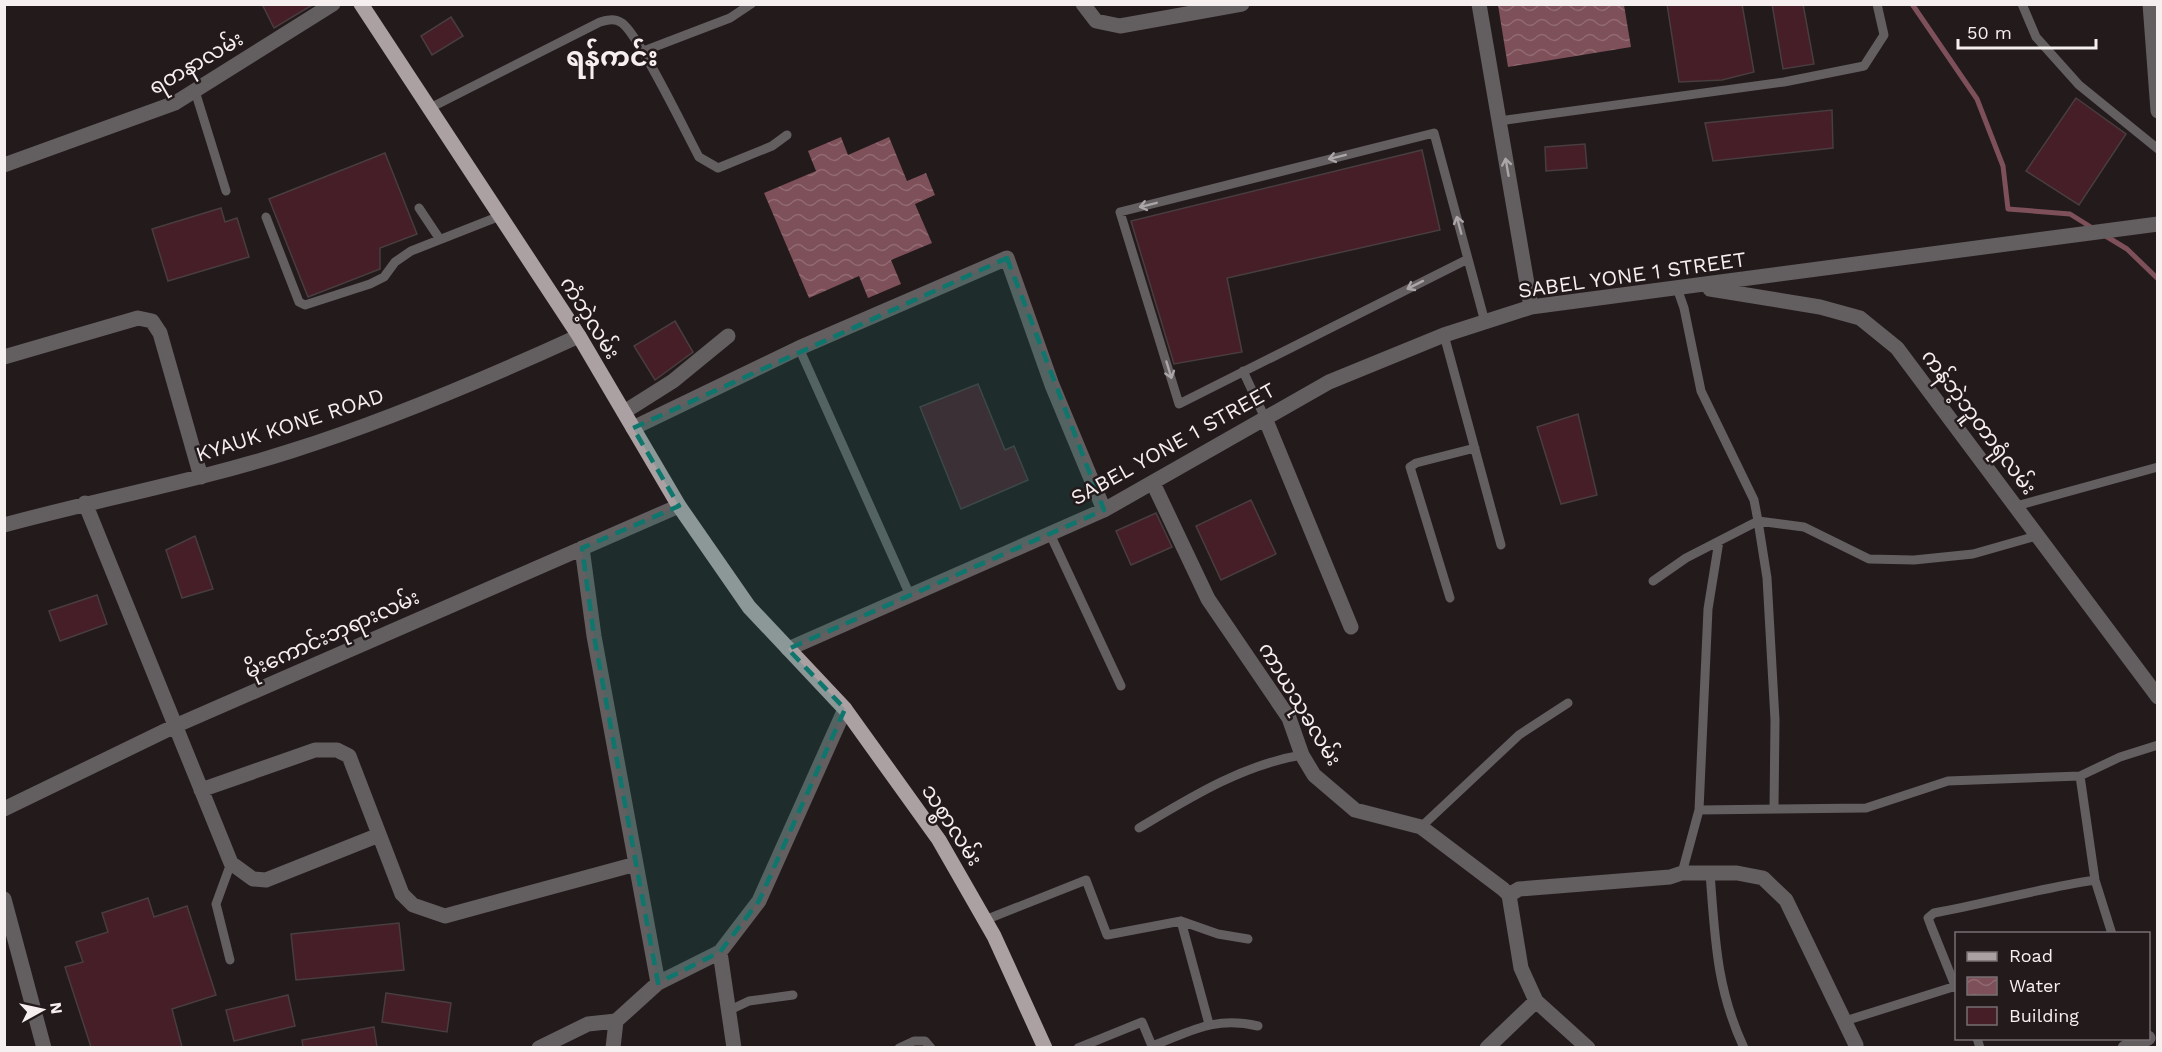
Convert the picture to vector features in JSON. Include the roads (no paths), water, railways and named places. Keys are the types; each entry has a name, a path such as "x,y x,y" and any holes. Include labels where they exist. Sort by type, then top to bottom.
{"main road":[{"name":"ကံဘဲ့လမ်း","path":"361,4 579,336 679,506 749,607 788,649"},
{"name":"သစ္စာလမ်း","path":"788,649 845,709 939,840 985,920 1045,1047"}],"street":[{"name":"ရတနာလမ်း","path":"4,165 175,104 333,4"},
{"path":"1083,4 1096,21 1120,26 1242,4"},
{"path":"1479,4 1531,307"},
{"path":"2150,4 2157,111"},
{"name":"SABEL YONE 1 STREET","path":"788,649 909,593 1104,510 1329,382 1444,335 1531,307 2157,224"},
{"path":"633,428 799,348 1007,258 1052,385 1104,510"},
{"name":"ကန်ဘဲ့ဘူတာရုံလမ်း","path":"1692,286 1820,306 1860,318 1897,348 2157,697"},
{"path":"4,357 138,318 152,321 160,333 201,477"},
{"name":"KYAUK KONE ROAD","path":"4,525 85,502 201,477 294,451 474,384 579,336"},
{"path":"624,412 673,381 728,336"},
{"path":"1265,418 1351,627"},
{"name":"ကာယသုခလမ်း","path":"1153,483 1208,598 1289,718 1302,755 1314,775 1355,810 1421,826 1509,894"},
{"path":"85,502 231,863 253,879 266,880 379,835"},
{"name":"မိုးကောင်းဘုရားလမ်း","path":"4,808 175,726 679,506"},
{"path":"582,548 594,636 658,983"},
{"path":"539,1047 588,1024 616,1021 658,983 720,952 759,902 845,709"},
{"path":"201,790 315,750 337,750 349,756 402,894 413,905 445,916 636,864"},
{"path":"1588,1047 1536,1002 1521,968 1509,894 1519,889 1670,877 1682,873 1763,878 1786,900 1855,1046"},
{"path":"4,898 44,1047"},
{"path":"720,952 734,1047"},
{"path":"1487,1047 1536,1002"},
{"path":"613,1047 616,1021"},
{"path":"2126,1047 2144,1040"}],"lane":[{"path":"641,52 730,18 751,4"},
{"path":"1499,121 1785,82 1864,66 1884,35 1876,4"},
{"path":"2022,4 2036,37 2079,85 2157,149"},
{"path":"430,108 600,22 614,19 624,25 699,157 706,163 718,168 772,146 787,135"},
{"path":"195,91 226,190"},
{"path":"1468,259 1179,404 1120,212 1434,133 1468,259 1485,322"},
{"path":"419,208 439,238"},
{"path":"266,217 299,302 305,305 384,277 395,262 439,238 500,216"},
{"path":"1677,288 1684,308 1701,391 1749,490 1758,521 1767,578 1775,720 1774,810"},
{"path":"1444,335 1501,546"},
{"path":"799,348 909,593"},
{"path":"1243,371 1265,418"},
{"path":"1450,598 1410,467 1416,463 1474,448"},
{"path":"2016,506 2157,466"},
{"path":"1653,581 1686,558 1758,521 1804,527 1869,559 1914,560 1973,555 2036,536"},
{"path":"1050,534 1121,686"},
{"path":"1682,873 1699,810 1708,609 1719,541"},
{"path":"1421,826 1520,735 1568,703"},
{"path":"1699,810 1866,808 1925,787 1965,779 2022,780 2080,776 2120,757 2157,745"},
{"path":"1139,828 1210,785 1274,760 1302,755"},
{"path":"2080,776 2095,880 2112,932"},
{"path":"230,960 216,904 231,863"},
{"path":"1710,873 1717,963 1729,1015 1744,1047"},
{"path":"985,920 1086,880 1107,935 1182,921 1218,934 1248,939"},
{"path":"1955,985 1930,926 1928,918 1934,913 1989,903 2036,889 2095,880"},
{"path":"1182,921 1209,1024"},
{"path":"1845,1021 1955,987"},
{"path":"730,1010 749,1001 793,995"},
{"path":"1078,1047 1142,1022 1152,1046 1209,1024 1235,1020 1258,1026"},
{"path":"899,1047 914,1041 925,1041 931,1047"}],"water":[{"path":"1498,5 1624,5 1631,47 1508,67"},
{"path":"841,137 848,155 889,137 907,181 926,173 935,195 915,204 932,243 891,260 901,284 868,298 859,276 809,298 764,193 816,171 808,151"}],"waterway":[{"path":"1912,4 1977,99 2003,166 2008,209 2070,214 2094,229"},
{"path":"2104,235 2127,249 2158,279"}],"district":[{"name":"ရန်ကင်း","path":"612,57"}]}
